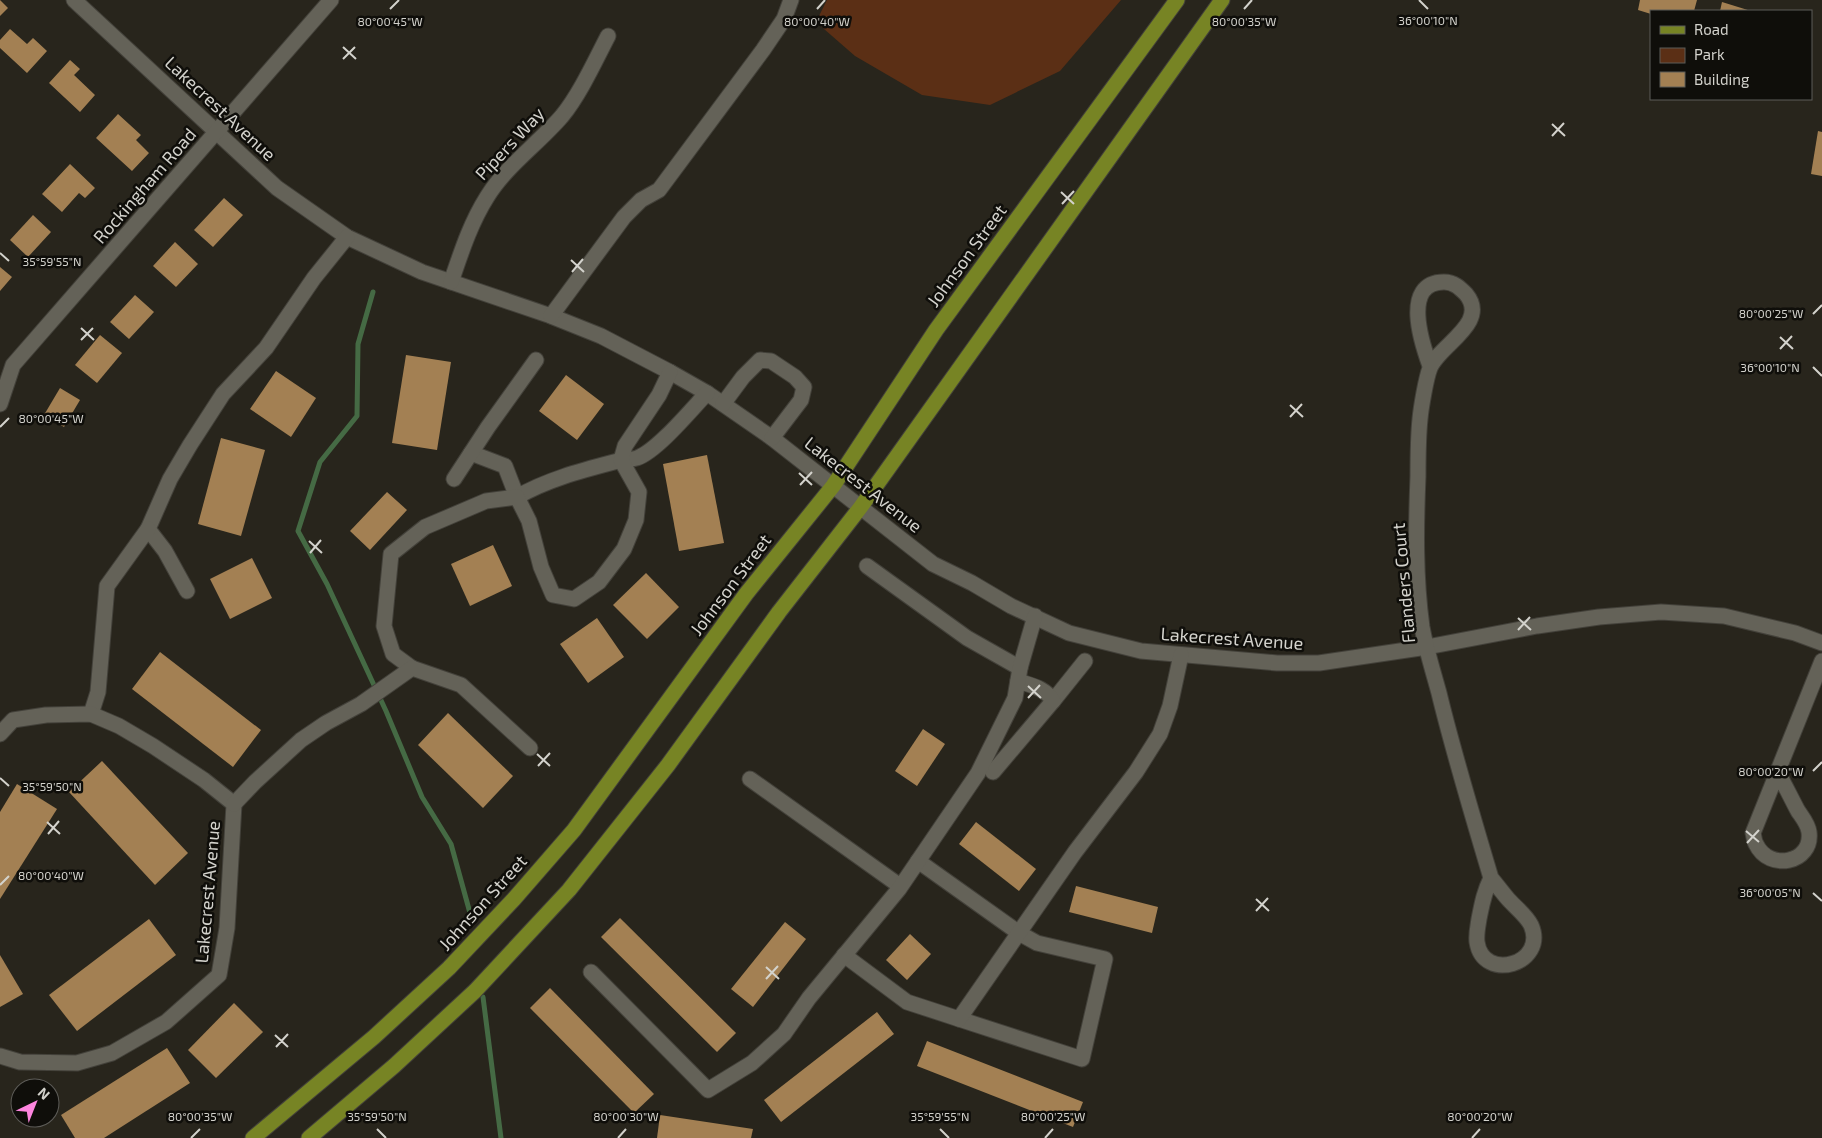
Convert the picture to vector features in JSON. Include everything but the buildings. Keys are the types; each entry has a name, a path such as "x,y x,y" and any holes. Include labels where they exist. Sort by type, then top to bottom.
{"main road":[{"name":"Johnson Street","path":"253,1138 394,1018 449,968 514,899 574,830 746,594 833,486 936,330 1177,0"},
{"path":"309,1138 394,1066 475,991 569,890 668,765 779,612 860,508 1222,0"}],"street":[{"name":"Lakecrest Avenue","path":"74,0 277,188 347,237 422,272 550,316 600,336 670,372 707,393 772,438 934,564 972,583 1011,606 1069,632 1141,651 1277,663 1318,663 1427,647 1537,626 1600,617 1661,612 1724,616 1795,634 1822,643"},
{"name":"Rockingham Road","path":"0,404 12,365 332,0"},
{"path":"550,316 624,217 641,200 659,190 764,50 784,19 792,0"},
{"name":"Pipers Way","path":"451,282 473,222 486,198 499,180 541,140 564,113 608,36"},
{"path":"91,714 98,692 106,586 148,529 170,479 223,394 266,348 314,278 347,237"},
{"path":"1447,281 1459,286 1469,298 1473,308 1471,321 1430,366 1421,341 1417,310 1420,297 1426,288 1436,282 1447,281"},
{"path":"454,479 536,360"},
{"path":"723,404 748,371 760,360 771,361 795,377 804,387 801,400 772,438"},
{"name":"Flanders Court","path":"1430,366 1420,419 1416,536 1422,628 1450,740 1491,878 1531,926 1532,946 1527,955 1519,962 1509,966 1489,961 1481,952 1477,942 1484,893 1491,878"},
{"path":"471,453 505,466 529,521 541,567 553,594 574,599 599,582 624,549 636,520 639,492 621,460 624,446 659,395 670,372"},
{"path":"530,748 461,685 412,668 393,654 384,626 390,554 425,527 486,501 518,497 532,489 621,460 636,459 645,454 675,428 707,393"},
{"path":"148,529 165,551 187,591"},
{"path":"866,566 1019,675 1047,692 1053,701"},
{"path":"591,972 708,1090 752,1063 784,1034 809,998 900,886 978,773 1015,698 1019,675 1035,616"},
{"path":"959,1019 1075,852 1136,772 1160,734 1170,706 1181,655"},
{"path":"993,772 1084,661"},
{"path":"1778,773 1809,832 1808,843 1803,851 1791,861 1771,859 1762,853 1756,844 1753,833 1822,661"},
{"name":"Lakecrest Avenue","path":"0,1056 20,1062 77,1063 112,1054 166,1022 219,975 226,928 234,804 301,740 326,723 361,704 412,668"},
{"name":"Lakecrest Avenue","path":"0,734 13,720 46,715 91,714 119,726 153,746 204,780 234,804"},
{"path":"750,779 900,886"},
{"path":"844,955 906,1002 1082,1059 1105,958 1037,943 1019,933 918,861"}],"green space":[{"path":"827,0 1121,0 1060,71 990,105 922,95 855,56 816,22"}],"waterway":[{"path":"373,292 358,344 357,416 320,462 298,531 327,584 386,711 422,797 451,844 470,913"},
{"path":"483,997 501,1138"}]}
